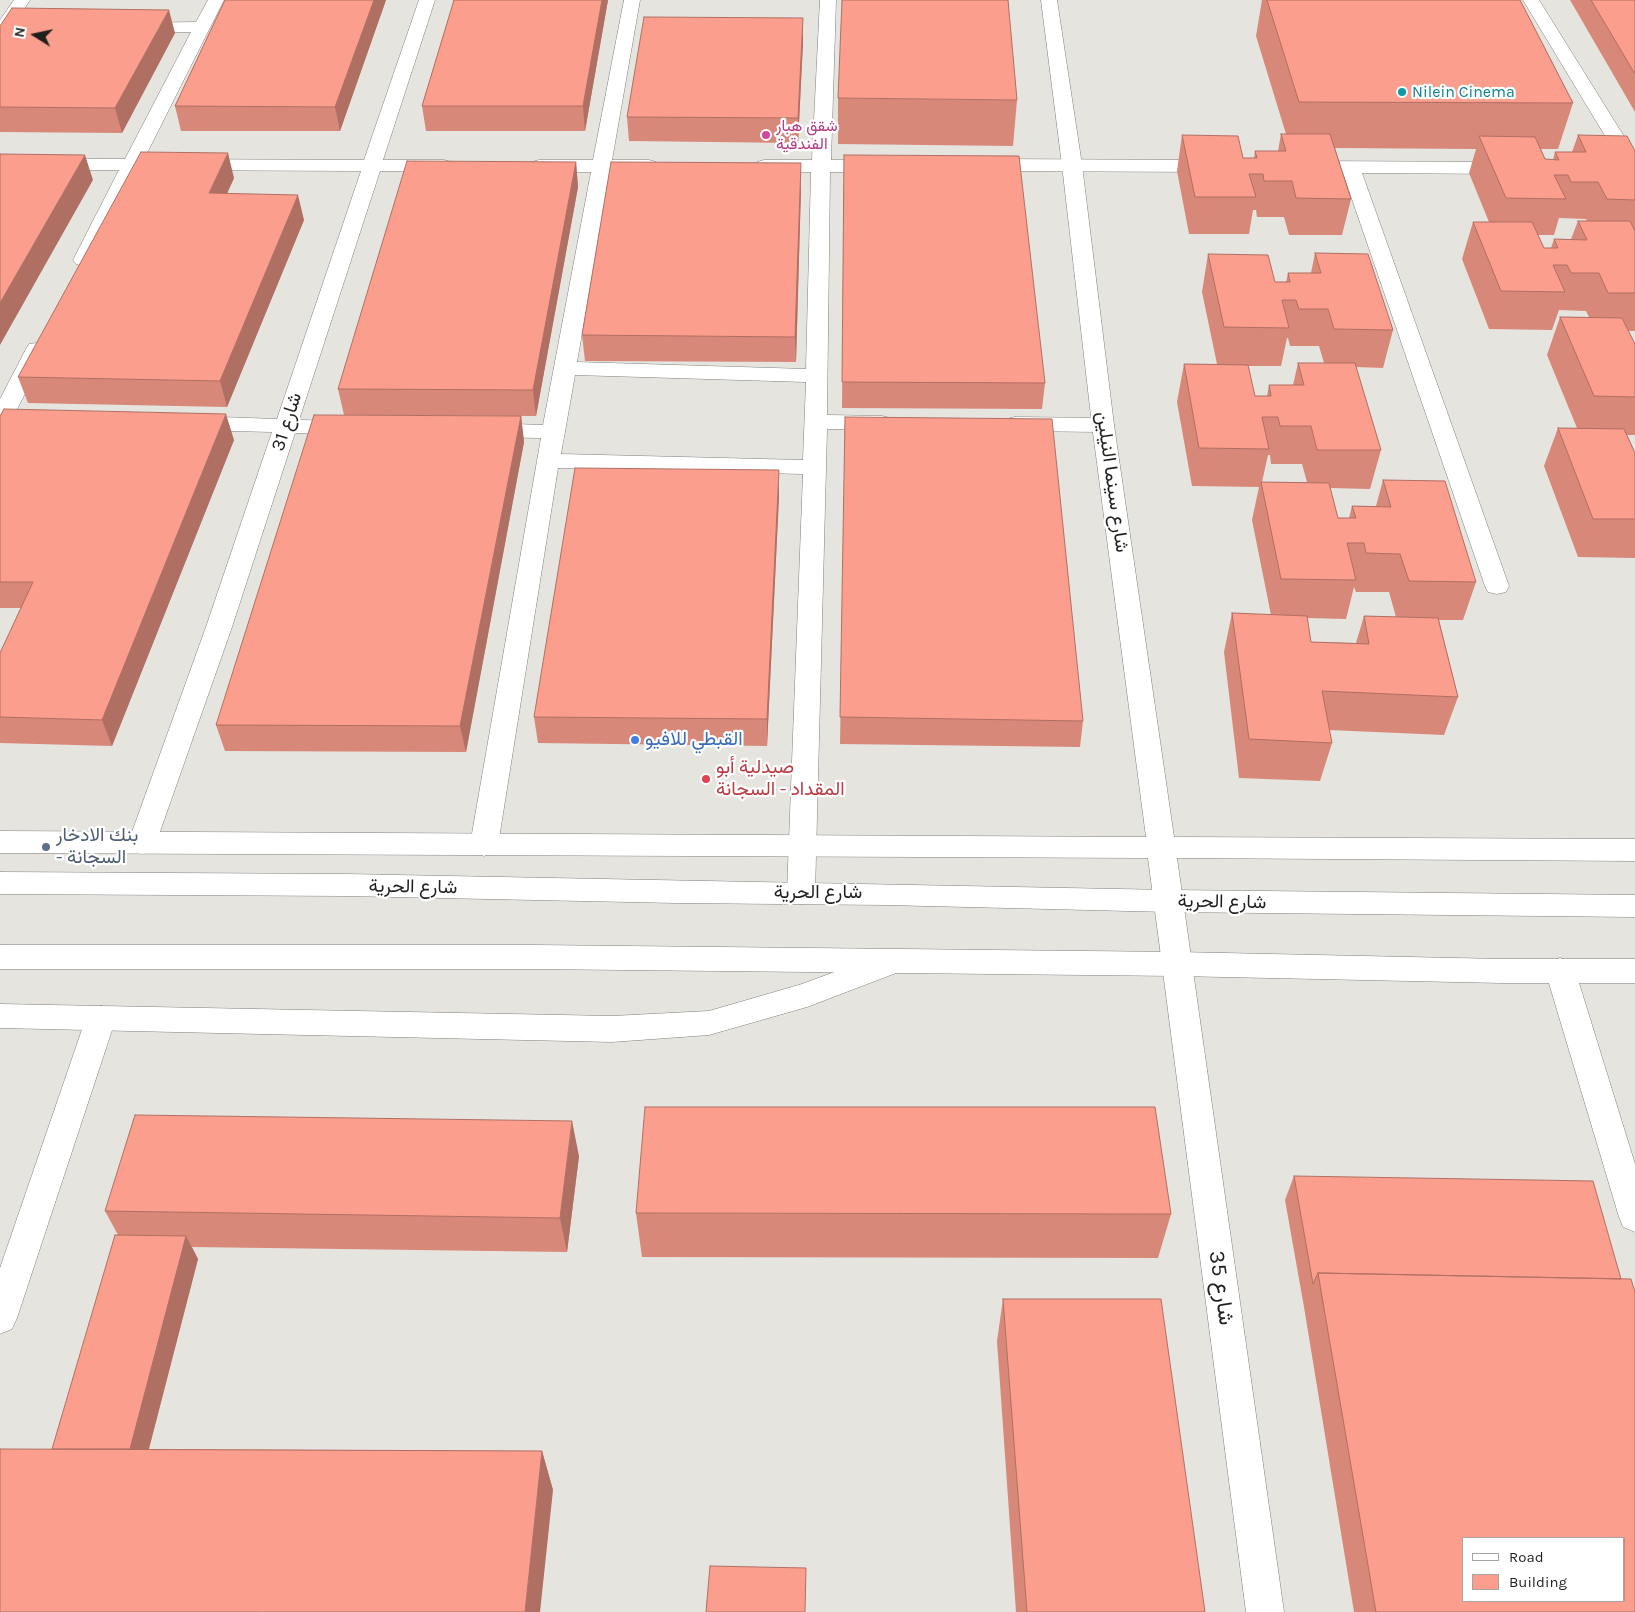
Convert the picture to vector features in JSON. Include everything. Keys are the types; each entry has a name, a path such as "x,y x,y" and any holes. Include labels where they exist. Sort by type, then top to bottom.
{"street":[{"path":"2,31 22,0"},
{"path":"74,276 216,0"},
{"name":"شارع 31","path":"142,843 219,627 427,0"},
{"path":"484,845 548,461 602,166 636,34 632,0"},
{"path":"801,893 813,467 816,422 821,166 816,36 828,0"},
{"name":"شارع سينما النيلين","path":"1049,0 1072,165 1103,425 1163,848 1177,964"},
{"path":"1531,0 1635,169"},
{"path":"122,28 202,27"},
{"path":"2,31 23,28"},
{"path":"0,164 462,166"},
{"path":"522,166 672,166"},
{"path":"741,166 898,166"},
{"path":"966,166 1232,166"},
{"path":"1282,167 1527,168"},
{"path":"1351,168 1497,586"},
{"path":"1615,169 1635,169"},
{"path":"8,419 22,379 44,336"},
{"path":"566,368 816,376"},
{"path":"0,378 22,379"},
{"path":"169,422 365,428"},
{"path":"816,422 905,423"},
{"path":"994,424 1103,425"},
{"path":"465,430 554,432"},
{"path":"548,461 813,467"},
{"path":"0,842 1635,850"},
{"name":"شارع الحرية","path":"0,883 326,885 1169,901 1635,906"},
{"path":"0,957 534,956 894,962 1177,964 1270,968 1635,971"},
{"path":"0,1016 612,1029 710,1023 807,995 894,962"},
{"name":"شارع 35","path":"1177,964 1265,1612"},
{"path":"1560,970 1635,1217"},
{"path":"0,1318 101,1018"}],"building":[{"path":"225,0 374,0 335,107 175,106"},
{"path":"454,0 602,0 583,106 422,106"},
{"path":"842,0 1008,0 1017,100 838,98"},
{"path":"1267,0 1520,0 1573,103 1299,102"},
{"path":"1591,0 1635,0 1635,74"},
{"path":"12,8 169,10 115,108 0,107 0,26"},
{"path":"644,17 803,18 798,118 627,117"},
{"path":"1281,134 1330,134 1351,199 1296,198 1292,181 1264,181 1263,174 1249,174 1256,197 1195,197 1182,135 1238,136 1243,158 1257,158 1255,151 1286,151"},
{"path":"1578,135 1627,136 1635,151 1635,200 1607,199 1598,182 1571,182 1568,175 1554,175 1566,199 1506,198 1479,136 1535,137 1545,159 1559,160 1555,152 1586,152"},
{"path":"141,152 228,153 209,193 298,195 220,381 18,377"},
{"path":"0,154 85,155 0,303"},
{"path":"844,155 1019,156 1045,383 842,382"},
{"path":"407,161 576,162 533,390 338,389"},
{"path":"611,162 801,163 795,337 582,335"},
{"path":"1578,221 1630,221 1635,231 1635,293 1608,293 1599,273 1571,273 1567,265 1553,265 1565,292 1501,291 1473,222 1532,222 1544,248 1558,248 1554,239 1587,240"},
{"path":"1315,253 1368,254 1393,330 1334,329 1328,309 1299,309 1296,300 1282,300 1289,328 1224,327 1208,254 1268,255 1275,282 1290,282 1288,273 1321,273"},
{"path":"1560,317 1622,318 1635,344 1635,397 1594,396"},
{"path":"1298,363 1355,363 1381,450 1317,450 1311,426 1280,426 1278,417 1262,417 1269,449 1199,448 1184,364 1248,365 1255,396 1271,396 1269,385 1304,385"},
{"path":"4,409 226,414 102,720 0,717 0,653 33,582 0,582 0,416"},
{"path":"314,415 521,416 460,726 216,725"},
{"path":"845,417 1052,419 1083,721 840,717"},
{"path":"1558,428 1624,429 1635,453 1635,519 1593,519"},
{"path":"575,468 779,470 767,719 534,717"},
{"path":"1383,480 1445,481 1476,582 1409,581 1400,554 1366,553 1364,543 1347,543 1356,580 1281,579 1261,482 1329,483 1338,518 1356,518 1352,506 1391,507"},
{"path":"1232,613 1307,616 1311,642 1369,644 1364,616 1438,618 1458,697 1322,691 1332,743 1249,739"},
{"path":"645,1107 1155,1107 1171,1214 636,1213"},
{"path":"135,1115 572,1121 560,1218 105,1211"},
{"path":"1294,1176 1593,1181 1621,1279 1318,1273 1313,1284"},
{"path":"115,1235 186,1236 130,1449 52,1449"},
{"path":"1318,1273 1631,1279 1635,1292 1635,1612 1376,1612"},
{"path":"1003,1299 1161,1299 1205,1612 1027,1612"},
{"path":"0,1449 542,1451 525,1612 0,1612"},
{"path":"710,1566 806,1568 805,1612 706,1612"}],"place":[{"name":"Nilein Cinema","path":"1402,92"},
{"name":"شقق هبار الفندقية","path":"766,135"},
{"name":"القبطي للافيو","path":"635,740"},
{"name":"صيدلية أبو المقداد - السجانة","path":"706,779"},
{"name":"بنك الادخار - السجانة","path":"46,847"}]}
